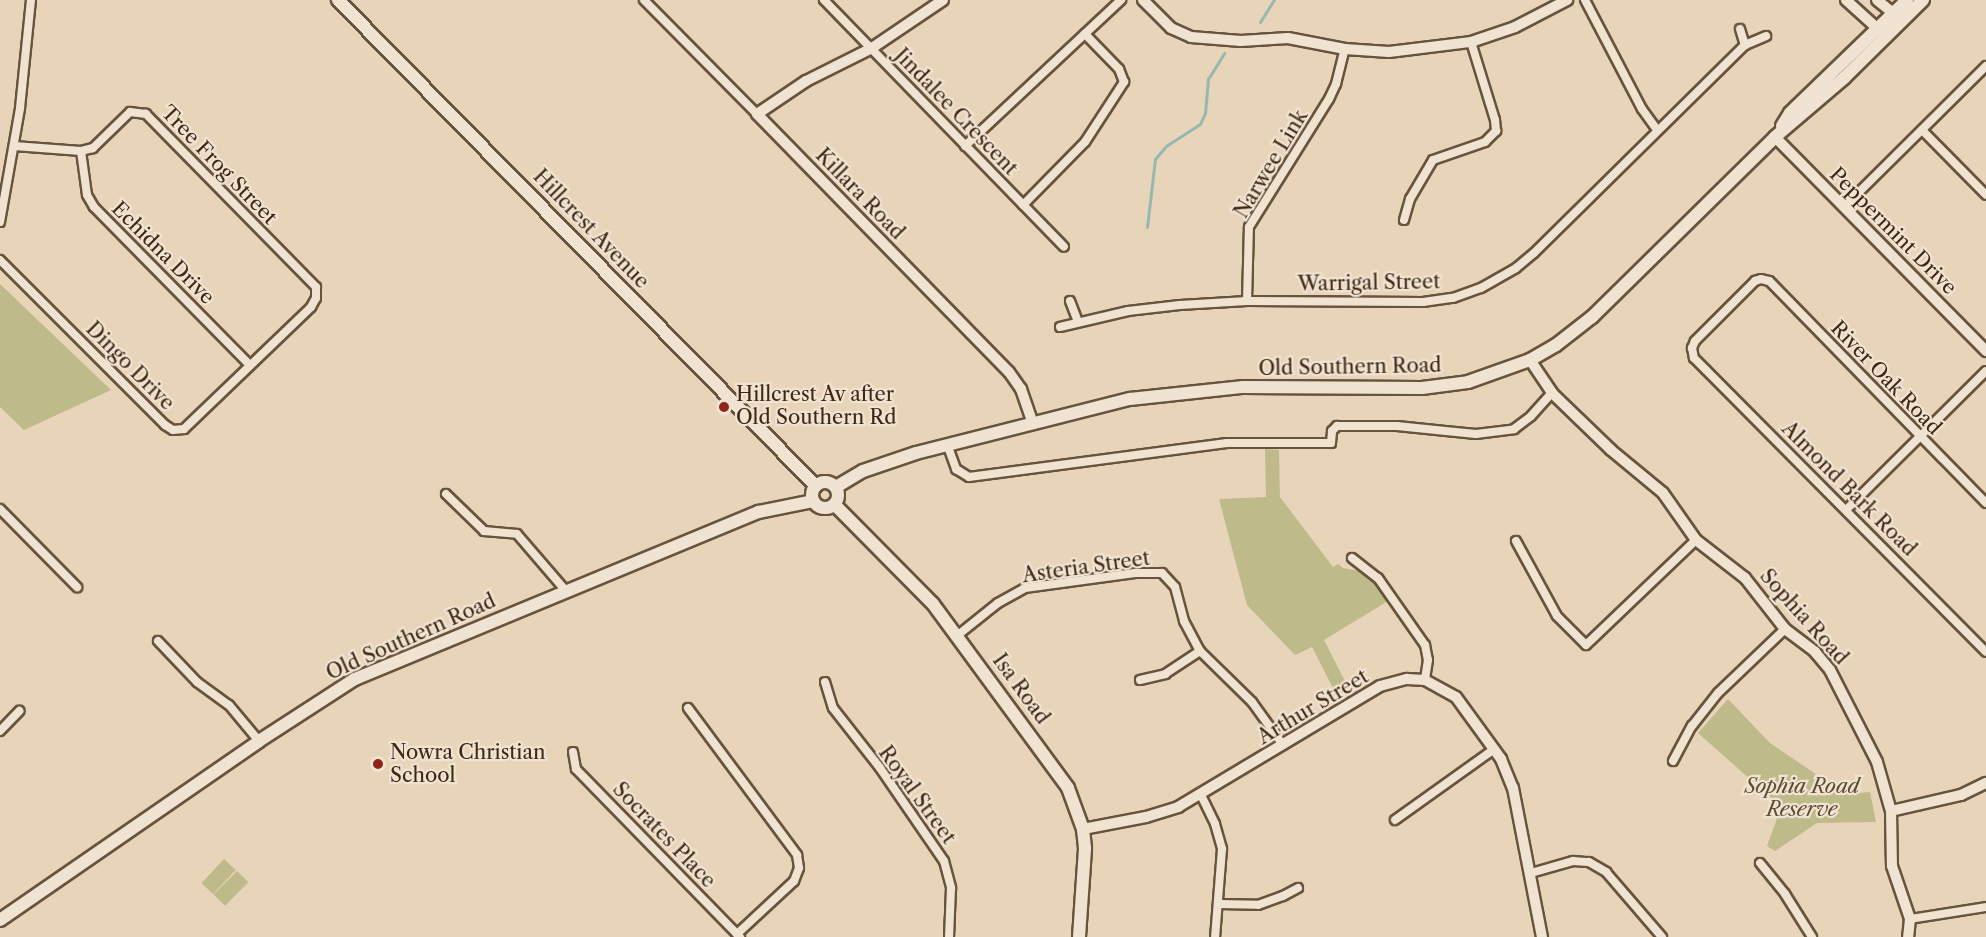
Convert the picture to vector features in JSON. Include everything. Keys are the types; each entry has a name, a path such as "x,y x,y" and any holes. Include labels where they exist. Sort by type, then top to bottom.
{"main road":[{"name":"Hillcrest Avenue","path":"338,0 816,486"},
{"name":"Old Southern Road","path":"836,487 863,471 947,444 1130,399 1188,391 1243,387 1400,389 1448,386 1479,380 1530,360 1556,345 1592,317 1775,137 1844,78 1896,20 1907,0"},
{"name":"Old Southern Road","path":"1775,137 1791,113 1878,29 1896,20 1923,0"},
{"path":"826,482 836,487 839,496 835,505 823,508 813,501 812,493 816,486 826,482"},
{"name":"Old Southern Road","path":"0,920 259,741 355,679 759,512 813,501"},
{"name":"Isa Road","path":"835,505 921,591 958,636 1068,788 1083,829 1085,863 1079,937"}],"street":[{"path":"0,222 20,108 31,0"},
{"name":"Killara Road","path":"644,0 1009,372 1021,389 1033,424"},
{"name":"Jindalee Crescent","path":"824,0 1064,247"},
{"path":"757,114 806,81 872,48 943,0"},
{"path":"965,146 1120,0"},
{"path":"1143,0 1171,28 1191,37 1241,41 1299,39 1345,49 1407,51 1471,42 1515,27 1567,0"},
{"path":"1585,0 1642,109 1657,130"},
{"path":"1846,0 1878,29"},
{"path":"1877,0 1896,20"},
{"path":"1740,29 1745,45"},
{"path":"1023,205 1085,142 1124,82 1119,69 1085,34"},
{"name":"Warrigal Street","path":"1060,327 1145,309 1247,301 1423,302 1453,297 1481,288 1516,268 1534,253 1745,45 1766,36"},
{"path":"1404,220 1410,199 1435,158 1485,142 1496,131 1495,120 1471,42"},
{"name":"Narwee Link","path":"1247,301 1249,227 1329,99 1339,77 1345,49"},
{"path":"1844,207 1986,66"},
{"name":"Tree Frog Street","path":"81,151 93,148 130,112 146,114 316,287 316,296"},
{"path":"1922,130 1986,195"},
{"name":"Peppermint Drive","path":"1775,137 1986,351"},
{"path":"14,146 81,151"},
{"name":"Echidna Drive","path":"81,151 87,195 94,207 249,364"},
{"name":"Dingo Drive","path":"0,260 165,425 173,430 183,429 311,307 316,296"},
{"name":"River Oak Road","path":"1692,348 1695,341 1761,279 1769,281 1986,504"},
{"path":"1070,301 1078,322"},
{"name":"Almond Bark Road","path":"1692,348 1695,358 1706,370 1986,652"},
{"name":"Sophia Road","path":"1530,360 1552,393 1611,450 1668,498 1696,540 1745,578 1785,629 1815,652 1834,677 1877,762 1891,811 1892,866 1910,920 1908,937"},
{"path":"1846,510 1986,371"},
{"path":"947,444 956,469 969,477 1227,443 1331,443 1332,431 1337,426 1396,426 1476,434 1514,429 1531,416 1552,393"},
{"path":"446,494 484,531 517,534 566,591"},
{"path":"0,509 77,587"},
{"path":"1516,541 1557,616 1586,645 1696,540"},
{"path":"1352,558 1378,578 1425,645 1428,660 1425,680 1456,697 1501,759 1513,788 1542,937"},
{"name":"Asteria Street","path":"958,636 998,603 1025,588 1154,572 1172,581 1184,621 1200,651 1252,702 1283,745"},
{"path":"1672,761 1692,726 1712,699 1785,629"},
{"path":"158,641 197,682 229,705 259,741"},
{"path":"1140,680 1165,674 1200,651"},
{"name":"Arthur Street","path":"1083,829 1163,812 1201,795 1380,687 1407,679 1425,680"},
{"name":"Royal Street","path":"825,682 833,708 880,768 944,861 951,888 949,937"},
{"path":"688,708 797,855 799,868 794,881 738,936"},
{"path":"0,731 19,711"},
{"path":"1395,820 1494,749"},
{"name":"Socrates Place","path":"573,752 576,769 738,936"},
{"path":"1891,811 1951,798 1986,783"},
{"path":"1201,795 1221,841 1219,904 1215,937"},
{"path":"1531,873 1574,861 1589,862 1606,872 1662,937"},
{"path":"1760,863 1785,894 1812,937"},
{"path":"1219,904 1258,904 1283,896 1298,888"},
{"path":"1910,920 1986,908"}],"green space":[{"path":"0,284 111,390 24,430 0,407"},
{"path":"1265,449 1279,450 1280,497 1333,567 1338,564 1343,568 1365,572 1388,601 1324,640 1349,689 1337,696 1312,647 1295,655 1247,605 1219,499 1266,497"},
{"name":"Sophia Road Reserve","path":"1728,699 1770,743 1845,794 1870,792 1876,822 1817,823 1775,851 1767,846 1779,813 1759,787 1698,733"},
{"path":"224,859 236,870 213,894 201,883"},
{"path":"237,871 248,882 225,906 214,894"}],"waterway":[{"path":"1260,22 1274,0"},
{"path":"1147,227 1155,159 1166,146 1200,124 1205,113 1208,79 1224,53"}],"place":[{"name":"Hillcrest Av after Old Southern Rd","path":"724,407"},
{"name":"Nowra Christian School","path":"378,764"}]}
